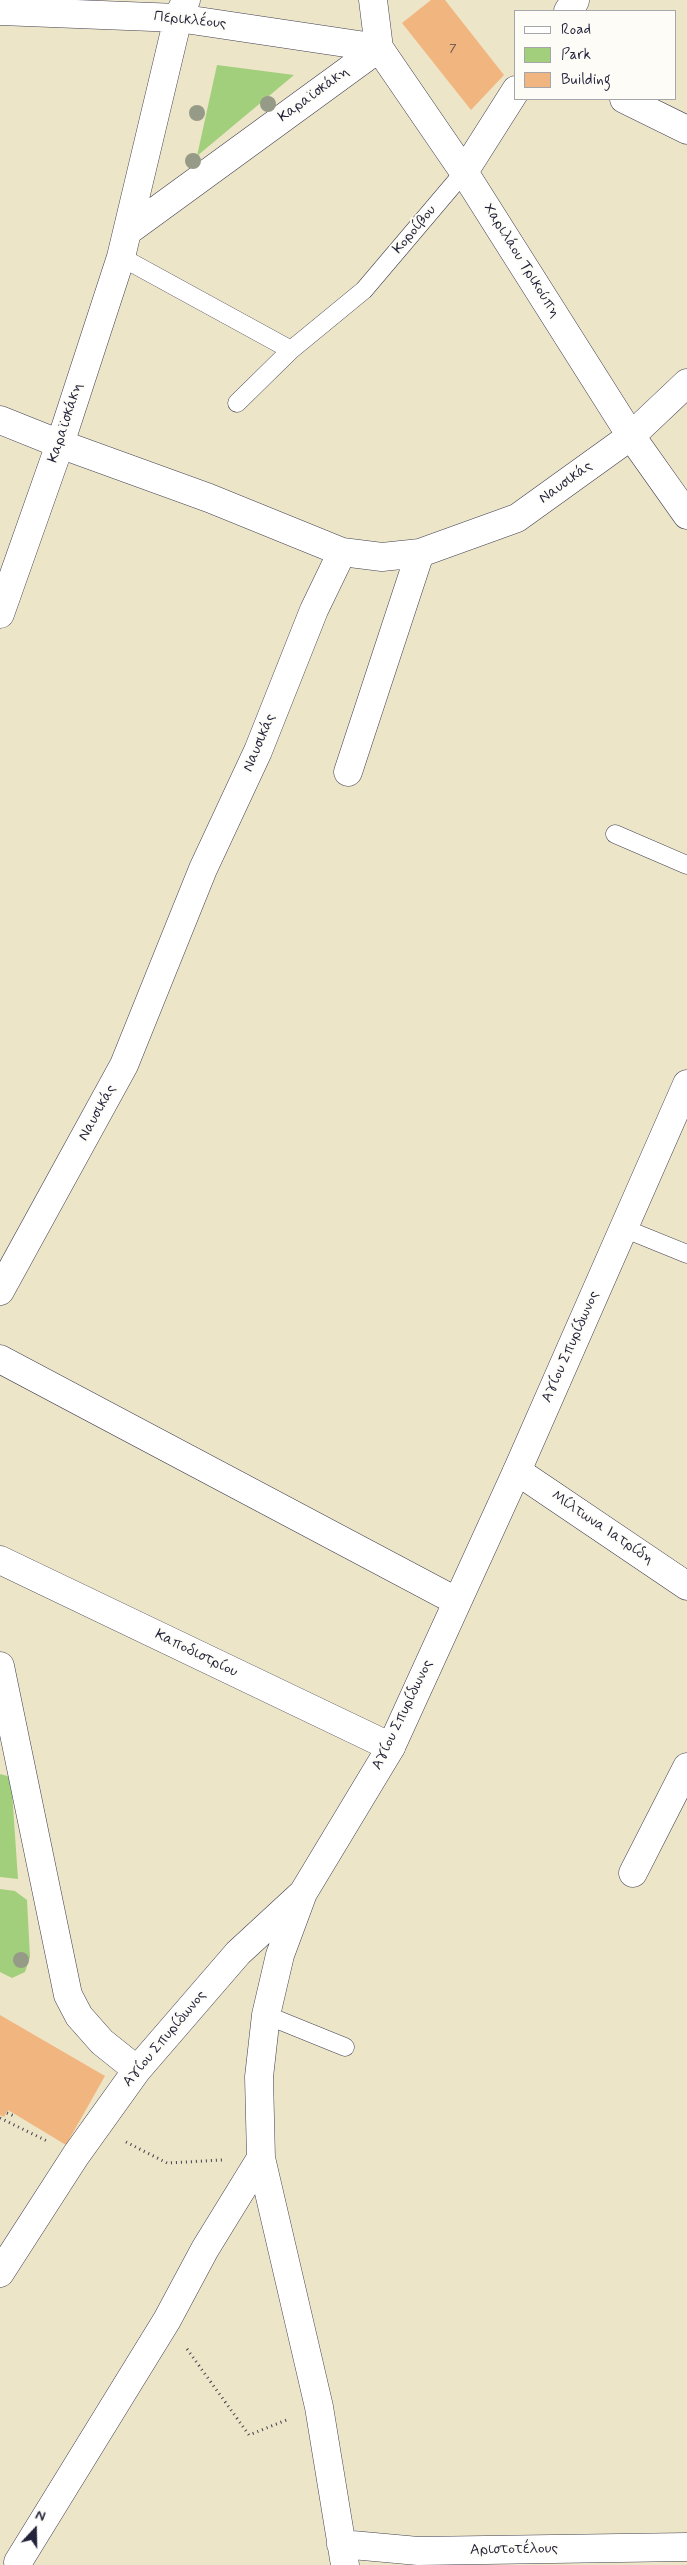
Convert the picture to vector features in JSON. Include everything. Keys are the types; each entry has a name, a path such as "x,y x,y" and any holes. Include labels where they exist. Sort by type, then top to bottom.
{"street":[{"name":"Χαριλάου Τρικούπη","path":"373,0 379,48 464,172 631,436 687,516"},
{"name":"Περικλέους","path":"0,11 182,9 379,48"},
{"name":"Καραϊσκάκη","path":"0,614 60,444 121,257 182,9"},
{"name":"Καραϊσκάκη","path":"128,231 379,48"},
{"name":"Κοροίβου","path":"464,172 514,93"},
{"path":"626,100 687,130"},
{"name":"Ναυσικάς","path":"0,1291 124,1064 203,869 258,751 314,610 342,552 382,557 420,553 517,518 631,436 687,382"},
{"path":"0,420 60,444 210,498 342,552"},
{"path":"348,772 420,553"},
{"name":"Αγίου Σπυρίδωνος","path":"0,2274 76,2155 137,2070 238,1953 303,1893 391,1748 456,1601 517,1471 687,1084"},
{"path":"0,1359 456,1601"},
{"name":"Μίλτωνα Ιατρίδη","path":"517,1471 687,1585"},
{"name":"Καποδιστρίου","path":"0,1560 391,1748"},
{"path":"0,1666 68,1995 79,2016 102,2042 137,2070"},
{"path":"633,1873 687,1767"},
{"path":"303,1893 280,1955 266,2015 259,2077 261,2158 319,2406 343,2554"},
{"path":"18,2562 166,2320 205,2249 261,2158"},
{"name":"Αριστοτέλους","path":"343,2554 687,2547"}],"lane":[{"name":"Κοροίβου","path":"237,404 292,350 364,290 464,172"},
{"path":"121,257 292,350"},
{"path":"615,834 687,865"},
{"path":"623,1228 687,1254"},
{"path":"266,2015 345,2047"}],"path":[{"path":"6,2113 14,2116"},
{"path":"0,2118 76,2155"},
{"path":"96,2127 167,2164 261,2158"},
{"path":"166,2320 249,2435 319,2406"}],"green space":[{"path":"217,65 294,75 197,156"},
{"path":"0,1774 11,1777 18,1879 0,1877"},
{"path":"0,1889 15,1891 27,1900 30,1957 25,1972 12,1978 0,1972"}],"building":[{"path":"431,0 445,0 504,75 471,110 402,23"},
{"path":"0,2015 105,2076 66,2145 8,2110 4,2117 0,2115"}]}
